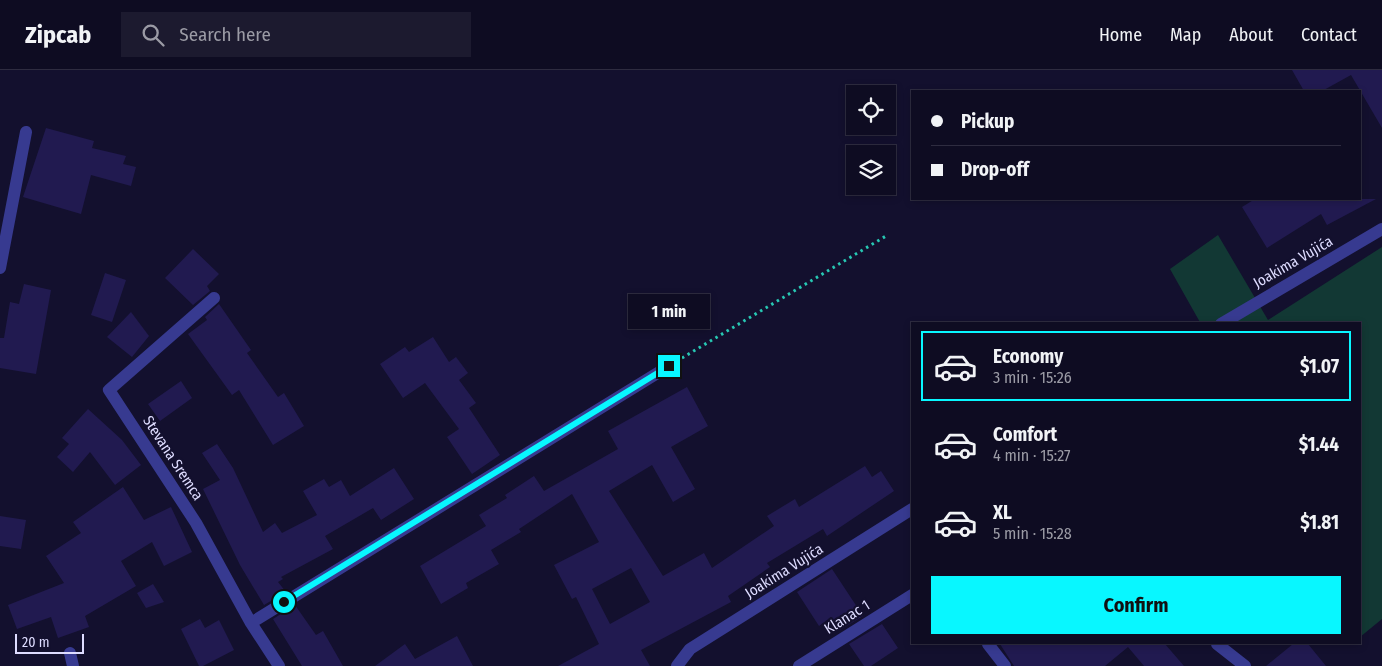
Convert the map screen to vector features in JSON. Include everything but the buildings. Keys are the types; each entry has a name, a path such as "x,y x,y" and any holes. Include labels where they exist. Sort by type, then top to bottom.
{"street":[{"path":"0,268 26,132"},
{"name":"Joakima Vujića","path":"1224,322 1382,229"},
{"name":"Stevana Sremca","path":"214,298 109,390 196,523 251,623 279,666"},
{"path":"251,623 669,366"},
{"name":"Joakima Vujića","path":"677,666 690,649 911,510"},
{"name":"Klanac 1","path":"799,666 911,596"},
{"path":"988,644 1005,666"},
{"path":"1217,644 1245,666"},
{"path":"70,652 73,666"}],"path":[{"path":"669,366 886,236"}],"green space":[{"path":"1218,235 1268,320 1382,247 1382,619 1361,636 1361,322 1200,322 1170,269"}],"route":[{"path":"284,602 669,366"}]}
